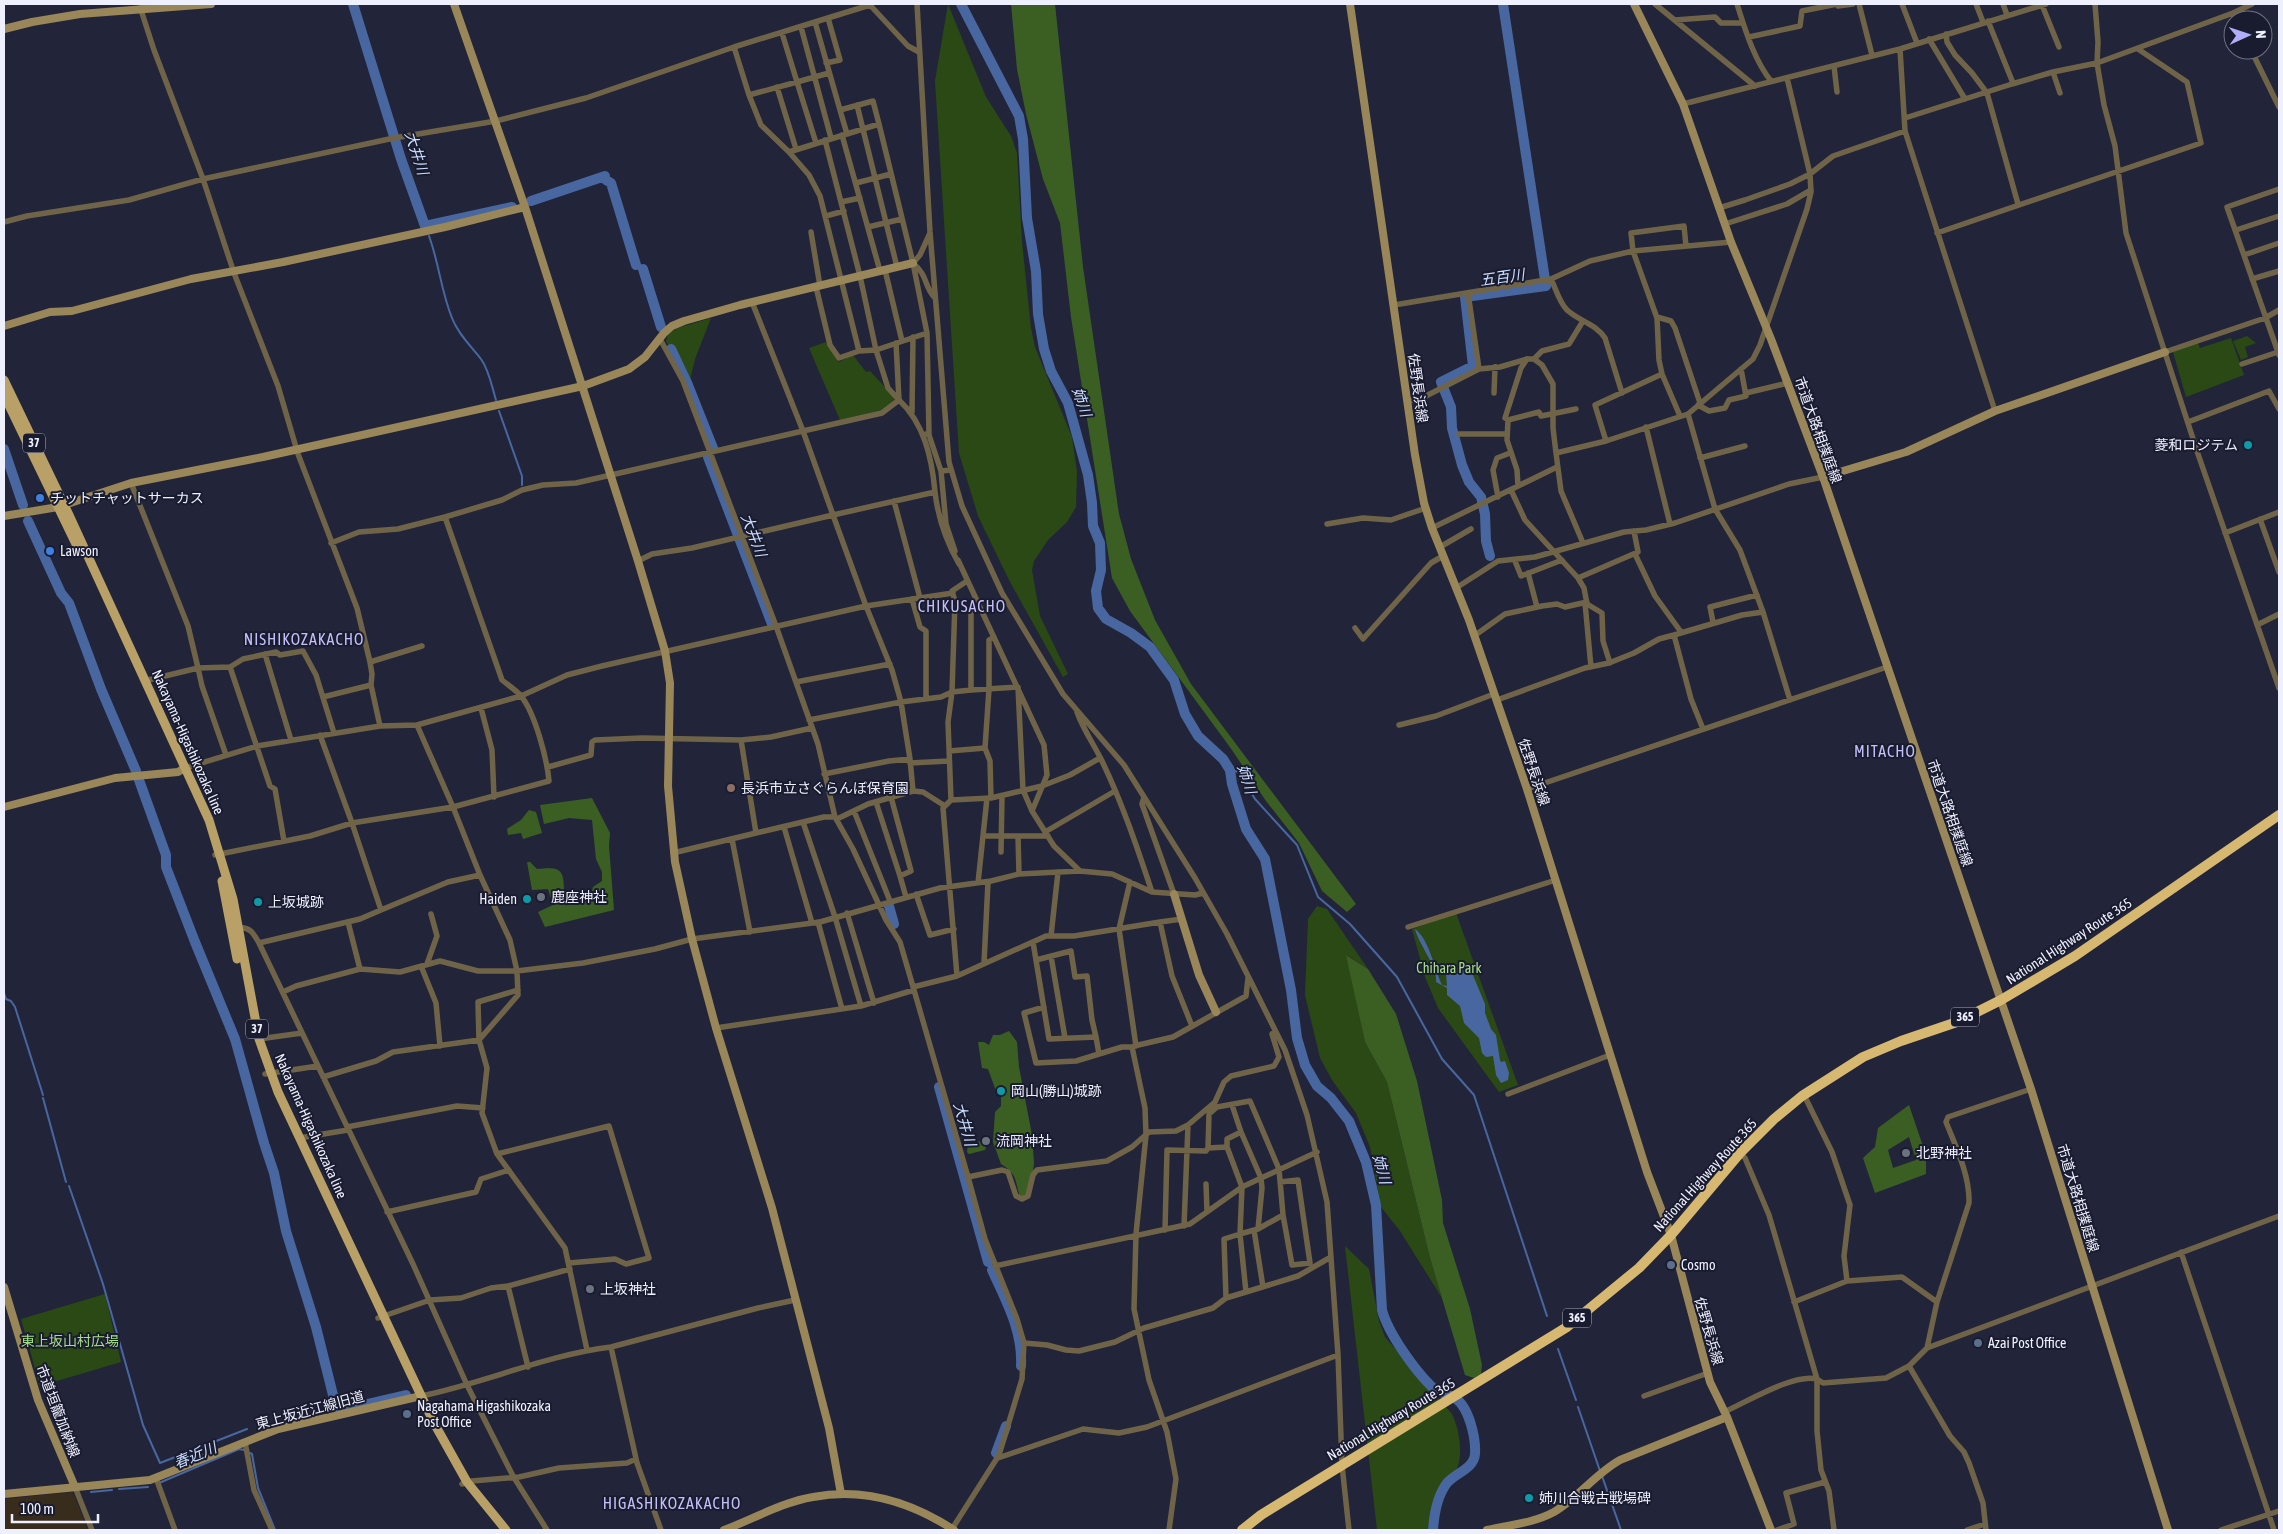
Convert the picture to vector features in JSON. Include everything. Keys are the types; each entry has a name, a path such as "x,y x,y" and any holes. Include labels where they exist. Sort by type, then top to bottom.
{"highway":[{"name":"National Highway Route 365","path":"1242,1530 1261,1515 1567,1326 1639,1268 1670,1235 1740,1152 1774,1119 1804,1095 1863,1057 1901,1041 1957,1022 2001,1000 2075,956 2279,815"}],"main road":[{"name":"Nakayama-Higashikozaka line","path":"4,380 183,769 209,820 249,1021 293,1140 381,1317"},
{"name":"Nakayama-Higashikozaka line","path":"4,395 61,506"},
{"name":"Nakayama-Higashikozaka line","path":"217,854 238,928 246,976 267,1073 299,1138 418,1397 465,1483 499,1530"},
{"name":"Nakayama-Higashikozaka line","path":"465,1483 506,1530"}],"street":[{"path":"4,29 80,14 138,7 211,4"},
{"path":"454,4 525,206 665,651 670,683 668,786 674,853 692,939 716,1028 756,1151 829,1428 841,1494"},
{"path":"917,4 930,232 951,470 969,524 1002,593 1063,694 1124,765 1203,893 1227,934 1293,1072 1317,1152 1327,1202 1350,1530"},
{"name":"佐野長浜線","path":"1350,4 1415,455 1426,508 1528,789 1647,1172 1670,1235 1708,1373 1771,1530"},
{"name":"市道大路相撲庭線","path":"1634,4 1683,104 1731,242 1766,326 1823,478 2031,1089 2168,1530"},
{"path":"1655,4 1755,86"},
{"path":"1737,4 1749,37 1765,73 1771,81"},
{"path":"1749,37 1800,26 1802,11 1837,4 1838,6 1853,4"},
{"path":"1860,4 1872,55"},
{"path":"1902,4 1917,43"},
{"path":"1976,4 1986,21 2013,83"},
{"path":"2004,4 2007,15"},
{"path":"1683,104 1900,49 2045,4 2059,47"},
{"path":"2095,4 2098,42 2096,64 2115,146 2126,233 2225,533 2279,688"},
{"path":"2239,10 2252,4"},
{"path":"4,222 28,216 129,200 203,179 396,138 496,121 586,98 734,47 870,5 908,46 919,52"},
{"path":"138,7 203,179 234,272 278,386 296,449 356,608 370,662 371,685 380,726"},
{"path":"1675,20 1715,17 1721,23 1743,23"},
{"path":"1905,118 2013,83 2053,72 2096,64 2223,17"},
{"path":"826,63 840,60 828,18"},
{"path":"331,543 359,532 398,529 445,517 502,500 522,490 543,485 576,483 882,413 898,400 899,342 882,271 856,183 840,110 815,22"},
{"path":"801,26 815,78 841,202 876,350 888,388 912,412 922,432 933,470 937,507 947,543 994,636 1044,745 1047,775 1032,811"},
{"path":"782,32 816,143"},
{"path":"1946,34 1947,42 1955,55 1972,73 1986,93 2018,204"},
{"path":"1929,39 1965,100"},
{"path":"734,47 749,96 761,125 810,175 820,196 843,280 859,351"},
{"path":"1900,49 1905,131 1995,411"},
{"path":"1937,233 2201,142 2187,82 2138,49"},
{"path":"2256,60 2279,107"},
{"path":"1834,66 1837,92"},
{"path":"2053,72 2060,93"},
{"path":"749,96 829,73"},
{"path":"1556,453 1606,441 1688,414 1753,359 1760,345 1807,209 1811,190 1810,174 1787,78"},
{"path":"777,87 796,149"},
{"path":"840,110 873,101 913,263 927,333 929,435 940,471 946,524 959,564"},
{"path":"857,105 861,129 897,267"},
{"path":"789,152 879,124"},
{"path":"1719,208 1745,200 1810,174 1833,156 1905,131"},
{"path":"856,183 891,174"},
{"path":"2242,364 2279,353 2227,207 2279,189"},
{"path":"1725,224 1786,204 1811,190"},
{"path":"841,202 860,198"},
{"path":"4,326 50,312 72,311 183,282 446,227 525,206"},
{"path":"826,216 844,211"},
{"path":"2236,230 2279,216"},
{"path":"868,227 902,219"},
{"path":"1680,416 1662,374 1659,360 1657,317 1633,251 1631,233 1684,226 1686,246"},
{"path":"811,232 818,286 830,345 838,358 859,351 876,350 927,333"},
{"path":"4,516 61,506 131,483 583,386 629,369 645,357 672,326 752,302 913,263 920,255 930,232"},
{"path":"1394,305 1550,279 1590,261 1633,251 1731,242"},
{"path":"2244,254 2279,243"},
{"path":"913,263 924,273 929,292 935,299"},
{"path":"2252,279 2279,271"},
{"path":"1550,279 1568,311 1600,331 1605,338 1622,393"},
{"path":"1468,293 1479,369"},
{"path":"752,302 803,431 866,606 890,664 901,702 913,791"},
{"path":"1456,588 1490,564 1498,561 1515,561 1555,552 1583,543 1670,524 1789,484 1823,478 1906,452 1995,411 2265,318 2279,310"},
{"path":"1657,317 1671,321 1676,328 1699,404 1709,411 1725,408 1729,400 1746,396 1746,393 1788,383"},
{"path":"1534,359 1542,351 1569,344 1583,321"},
{"path":"912,412 913,337"},
{"path":"660,339 683,381 743,536 812,728 836,818 900,942 995,1266 1017,1319 1024,1342 1022,1380 998,1458 953,1530 939,1520 904,1503 872,1496 841,1494 813,1497 798,1501 724,1530"},
{"path":"1408,401 1420,399 1479,369 1527,359 1534,359 1542,365 1553,384 1557,467 1561,491 1583,543"},
{"path":"1518,486 1517,470 1510,453 1507,434 1508,420 1505,418 1521,368 1527,359"},
{"path":"1494,392 1495,367"},
{"path":"1741,369 1746,393"},
{"path":"1606,441 1595,405 1662,374"},
{"path":"2188,422 2269,391 2279,408"},
{"path":"1508,420 1539,412 1541,416 1576,408"},
{"path":"1688,414 1715,510 1719,520 1740,550 1763,612 1790,700"},
{"path":"1646,427 1670,524"},
{"path":"922,432 929,435"},
{"path":"1459,434 1507,434"},
{"path":"1700,458 1745,446"},
{"path":"1498,497 1493,470 1497,458 1510,453"},
{"path":"1432,528 1557,467"},
{"path":"940,471 951,470"},
{"path":"131,483 188,626 202,686 226,755"},
{"path":"1511,490 1525,520 1578,578 1584,588 1591,667"},
{"path":"638,561 652,554 692,548 935,492"},
{"path":"894,501 920,598"},
{"path":"1327,524 1363,518 1391,520 1426,508"},
{"path":"2225,533 2279,512"},
{"path":"217,854 284,841 352,823 453,807 549,782 548,767 537,730 521,696 502,680 445,517"},
{"path":"2260,519 2279,572"},
{"path":"1440,547 1471,529"},
{"path":"1578,578 1638,552 1639,548 1634,531"},
{"path":"1635,554 1655,596 1681,632"},
{"path":"1354,628 1363,639 1431,563 1443,556"},
{"path":"1515,561 1521,576 1562,560"},
{"path":"1528,573 1537,607"},
{"path":"951,800 948,722 952,692 955,601 952,591 967,581"},
{"path":"4,807 114,778 183,769 257,746 380,726 417,725 521,696 567,675 866,606 953,593"},
{"path":"1713,622 1710,607 1757,595"},
{"path":"912,599 920,626 926,631 926,699"},
{"path":"971,690 971,607 977,601"},
{"path":"1474,636 1506,614 1557,604 1565,608 1586,603 1602,613 1603,641 1610,662"},
{"path":"1398,725 1436,716 1610,662 1634,653 1659,639 1713,622 1763,612"},
{"path":"2257,625 2279,614"},
{"path":"1674,635 1690,699 1703,729"},
{"path":"978,883 989,798 990,761 985,748 989,689 989,640 994,636"},
{"path":"370,662 422,646"},
{"path":"143,681 198,668 230,667 243,659 276,652 280,655 303,652 316,675 334,733"},
{"path":"265,654 291,740"},
{"path":"796,682 890,664"},
{"path":"230,667 270,786 275,789 284,841"},
{"path":"1528,789 1887,667"},
{"path":"323,697 371,685"},
{"path":"809,720 901,702 941,697 952,692 1018,687"},
{"path":"1018,687 1024,790 1032,811 1054,846 1080,871"},
{"path":"481,708 492,750 494,797"},
{"path":"1075,708 1083,728 1115,790 1152,892"},
{"path":"323,1077 376,1061 393,1052 479,1040 518,995 518,971 510,940 480,875 417,725"},
{"path":"548,767 591,755 592,742 595,740 642,738 741,740 771,737 812,728"},
{"path":"320,736 381,910"},
{"path":"741,740 756,833"},
{"path":"949,751 985,748"},
{"path":"957,976 943,808 951,800 1002,796 1042,786 1100,758"},
{"path":"824,774 889,761 950,761"},
{"path":"983,836 1046,834 1115,790"},
{"path":"674,853 803,822 836,818 876,802 913,791 923,792 945,806"},
{"path":"1001,852 1002,796"},
{"path":"891,797 911,871 900,876"},
{"path":"1144,797 1142,804 1174,894 1199,975 1216,1012"},
{"path":"876,802 906,897"},
{"path":"854,811 890,901"},
{"path":"803,822 835,917 861,1006"},
{"path":"784,827 842,1009"},
{"path":"1018,836 1019,874"},
{"path":"732,839 750,932"},
{"path":"283,992 296,986 360,969 400,972 440,961 478,971 518,971 583,963 655,949 692,939 815,923 916,894 988,882 1019,874 1080,871 1112,874 1152,892 1174,894 1203,893"},
{"path":"1051,936 1058,872"},
{"path":"259,943 348,922 448,882 480,875"},
{"path":"1408,927 1556,880"},
{"path":"984,963 988,882"},
{"path":"1130,882 1119,929 1134,1046 1145,1108 1146,1135 1136,1237 1133,1281 1134,1309 1149,1380 1163,1421 1176,1478 1168,1530"},
{"path":"916,894 930,935 954,929"},
{"path":"848,913 874,1003"},
{"path":"431,914 437,936 424,965 436,1003 440,1046"},
{"path":"716,1028 874,1003 914,988 957,976 1033,942 1051,936 1074,936 1182,919"},
{"path":"348,922 360,969"},
{"path":"1160,922 1172,976 1192,1026"},
{"path":"238,928 246,927 252,932 259,943 386,1212 430,1300 467,1385 514,1478 547,1530"},
{"path":"1033,942 1049,1039 1096,1037"},
{"path":"1036,960 1070,951 1075,977 1087,976 1092,1020 1099,1054"},
{"path":"1051,956 1065,1038"},
{"path":"1044,1007 1024,1013 1036,1063 1076,1061 1172,1037 1246,996 1248,978"},
{"path":"518,990 478,1002 479,1040 487,1068 482,1113 498,1154 565,1248 587,1350"},
{"path":"968,1176 1002,1170 1008,1172 1016,1196 1019,1199 1025,1198 1028,1196 1033,1175 1038,1170 1107,1161 1132,1147 1149,1132 1176,1131 1188,1125 1215,1102 1224,1082 1231,1076 1274,1066 1278,1057 1272,1034 1274,1031"},
{"path":"259,1038 302,1033"},
{"path":"1508,1094 1610,1054"},
{"path":"267,1073 318,1066"},
{"path":"1927,1348 1937,1302 1969,1203 1969,1195 1959,1156 1946,1122 1948,1117 2031,1089"},
{"path":"1804,1095 1832,1152 1850,1205 1844,1256 1846,1281"},
{"path":"1208,1148 1209,1114 1218,1108 1250,1101 1279,1169 1280,1182 1283,1215 1292,1265 1310,1263 1298,1180 1280,1182"},
{"path":"1232,1105 1241,1132 1261,1178 1262,1188 1256,1229 1263,1287"},
{"path":"299,1138 457,1106 483,1108"},
{"path":"1184,1226 1188,1125"},
{"path":"381,1317 430,1300 461,1298 490,1288 508,1286 569,1266 615,1259 626,1264 650,1258 609,1126 498,1154"},
{"path":"1241,1132 1227,1139 1227,1147 1242,1187 1240,1234 1246,1292"},
{"path":"1165,1230 1167,1150 1188,1149 1206,1151 1208,1148 1227,1147"},
{"path":"995,1266 1190,1224 1242,1187 1317,1152"},
{"path":"1740,1152 1769,1215 1817,1379 1817,1431 1820,1470 1829,1491 1834,1530"},
{"path":"386,1212 476,1192 481,1179 510,1170"},
{"path":"1206,1184 1207,1212"},
{"path":"1226,1298 1224,1239 1256,1229 1283,1215"},
{"path":"1487,1530 1532,1520 1553,1512 1575,1496 1607,1467 1726,1415 1791,1382 1809,1377 1824,1383 1886,1378 1909,1366 1927,1348 2279,1216"},
{"path":"2182,1252 2274,1530"},
{"path":"1024,1342 1048,1344 1066,1350 1079,1351 1115,1342 1139,1330 1213,1308 1226,1298 1298,1276 1331,1257"},
{"path":"1794,1302 1846,1281 1902,1278 1937,1302"},
{"path":"508,1286 528,1367"},
{"name":"市道垣籠加納線","path":"4,1287 38,1400 75,1487"},
{"path":"418,1397 467,1385 587,1350 611,1347 795,1300"},
{"path":"611,1347 636,1459 661,1530"},
{"path":"998,1458 1082,1429 1119,1433 1147,1427 1338,1355"},
{"path":"1909,1366 1950,1436 1964,1452 1969,1463 1983,1503 1985,1527 1967,1530"},
{"path":"1644,1396 1708,1373"},
{"name":"東上坂近江線旧道","path":"4,1494 156,1478 278,1429 418,1397"},
{"path":"245,1442 254,1490 272,1530"},
{"path":"465,1483 514,1478 559,1468 627,1463 636,1459"},
{"path":"156,1478 175,1530"},
{"path":"1777,1530 1794,1524 1786,1493 1825,1482"},
{"path":"75,1487 92,1530"},
{"path":"2221,1530 2279,1511"}],"shaded area":[{"path":"71,1492 74,1495 88,1530 4,1530 4,1499"}],"green space":[{"path":"948,4 986,97 1011,136 1017,153 1022,242 1031,328 1035,347 1072,437 1077,472 1076,507 1067,522 1048,540 1034,561 1032,570 1040,616 1068,674 1063,677 1010,582 978,516 959,453 935,81"},
{"path":"1011,4 1055,4 1083,267 1119,514 1131,559 1155,620 1191,684 1356,904 1347,912 1322,891 1299,843 1266,801 1232,750 1130,611 1112,578 1071,317 1060,223 1043,179 1026,114 1017,69"},
{"path":"711,318 695,359 690,380 687,381 666,341 668,334 678,328"},
{"path":"2247,336 2256,343 2245,347 2248,357 2241,360 2233,341"},
{"path":"2231,338 2244,375 2186,397 2173,352 2197,341 2200,348"},
{"path":"826,342 839,362 853,355 866,372 870,371 895,398 889,407 840,420 809,348"},
{"path":"592,798 610,833 609,846 614,910 545,927 538,912 553,905 548,889 532,890 527,862 530,862 537,869 550,868 558,870 563,877 564,890 570,894 592,891 593,887 602,881 602,872 596,859 592,820 569,818 544,824 540,805"},
{"path":"529,810 536,812 542,833 523,839 521,833 508,835 507,829 521,820"},
{"path":"1317,906 1327,909 1368,969 1347,955 1365,1042 1387,1082 1430,1258 1442,1298 1400,1231 1381,1207 1370,1147 1356,1113 1332,1080 1320,1058 1305,995 1308,919"},
{"name":"Chihara Park","path":"1456,913 1518,1085 1499,1092 1438,1008 1425,977 1412,929"},
{"path":"1346,955 1368,969 1396,1014 1417,1081 1442,1200 1443,1223 1470,1309 1482,1365 1481,1374 1474,1378 1465,1375 1430,1258 1387,1082 1365,1042"},
{"path":"1009,1031 1017,1042 1019,1067 1032,1135 1034,1163 1030,1194 1020,1198 1015,1178 1001,1164 993,1142 995,1112 1001,1106 1001,1095 996,1091 988,1069 982,1068 978,1042 984,1042 989,1045 993,1035 1000,1035"},
{"path":"1909,1105 1926,1155 1926,1174 1875,1193 1863,1158 1875,1147 1878,1128","holes":["1909,1137 1916,1160 1893,1168 1888,1150"]},
{"path":"988,1141 985,1150 969,1154 967,1152 968,1144"},
{"path":"1345,1246 1369,1269 1379,1321 1385,1337 1452,1414 1457,1427 1460,1442 1460,1458 1455,1473 1443,1483 1439,1490 1431,1513 1428,1530 1377,1530"},
{"name":"東上坂山村広場","path":"105,1294 121,1362 40,1386 21,1319"}],"water":[{"path":"1415,929 1428,947 1442,985 1447,986 1446,973 1452,967 1470,968 1485,1004 1485,1013 1491,1029 1496,1035 1500,1060 1501,1062 1505,1061 1509,1073 1508,1080 1501,1083 1496,1075 1493,1056 1486,1057 1482,1053 1479,1038 1464,1023 1460,1006 1447,995 1447,988 1436,982 1434,970"}],"waterway":[{"name":"大井川","path":"353,4 401,159 425,226 512,207"},
{"name":"姉川","path":"961,4 1019,116 1023,139 1027,218 1036,271 1038,314 1044,349 1051,371 1068,403 1088,475 1093,526 1100,543 1101,570 1096,591 1098,608 1106,619 1131,633 1150,647 1174,680 1185,714 1198,736 1223,759 1230,770 1232,784 1246,829 1265,859 1291,990 1297,1038 1305,1065 1317,1086 1331,1098 1349,1121 1366,1162 1376,1205 1382,1310 1385,1319 1402,1350 1424,1379 1433,1388 1460,1402 1471,1423 1475,1447 1474,1459 1468,1467 1450,1479 1444,1488 1437,1506 1433,1530"},
{"name":"五百川","path":"1490,556 1486,541 1485,514 1481,497 1469,482 1462,465 1452,428 1451,407 1441,382 1473,366 1465,297 1546,286 1503,4"},
{"name":"大井川","path":"531,201 605,176"},
{"name":"大井川","path":"606,180 611,183 636,265"},
{"path":"429,236 452,318 461,335 484,363 496,400"},
{"name":"大井川","path":"643,269 661,327"},
{"name":"大井川","path":"671,349 688,385 713,448"},
{"path":"499,411 522,476 522,485"},
{"path":"4,449 23,505"},
{"name":"大井川","path":"708,457 772,624"},
{"path":"28,521 61,593 69,603 101,689 136,771"},
{"path":"1230,770 1239,772 1255,799 1297,845 1318,897 1350,924 1397,977 1442,1059 1474,1095 1547,1316"},
{"path":"139,780 166,855 166,867 235,1039 264,1143"},
{"name":"大井川","path":"889,906 894,924"},
{"path":"4,993 6,999 11,1001 15,1007 43,1095"},
{"name":"大井川","path":"939,1087 988,1262"},
{"path":"43,1098 66,1182"},
{"path":"265,1146 274,1173 286,1231 316,1327 337,1411 406,1395"},
{"path":"69,1186 103,1284 143,1425 160,1463 247,1429"},
{"name":"大井川","path":"992,1270 1016,1328 1021,1353 1021,1366"},
{"path":"1558,1349 1576,1400"},
{"path":"1578,1407 1600,1471"},
{"name":"大井川","path":"996,1453 1006,1426"},
{"name":"春近川","path":"159,1483 239,1449 244,1450"},
{"name":"春近川","path":"250,1453 252,1454 258,1488 275,1530"},
{"path":"1602,1476 1621,1530"},
{"name":"春近川","path":"119,1489 148,1487"},
{"name":"春近川","path":"91,1492 112,1490"}],"place":[{"name":"菱和ロジテム","path":"2248,445"},
{"name":"チットチャットサーカス","path":"40,498"},
{"name":"Lawson","path":"50,551"},
{"name":"長浜市立さぐらんぼ保育園","path":"731,788"},
{"name":"鹿座神社","path":"541,897"},
{"name":"Haiden","path":"527,899"},
{"name":"上坂城跡","path":"258,902"},
{"name":"岡山(勝山)城跡","path":"1001,1091"},
{"name":"流岡神社","path":"986,1141"},
{"name":"北野神社","path":"1906,1153"},
{"name":"Cosmo","path":"1671,1265"},
{"name":"上坂神社","path":"590,1289"},
{"name":"Azai Post Office","path":"1978,1343"},
{"name":"Nagahama Higashikozaka Post Office","path":"407,1414"},
{"name":"姉川合戦古戦場碑","path":"1529,1498"}],"district":[{"name":"CHIKUSACHO","path":"962,606"},
{"name":"NISHIKOZAKACHO","path":"304,639"},
{"name":"MITACHO","path":"1885,751"},
{"name":"HIGASHIKOZAKACHO","path":"672,1503"}]}
